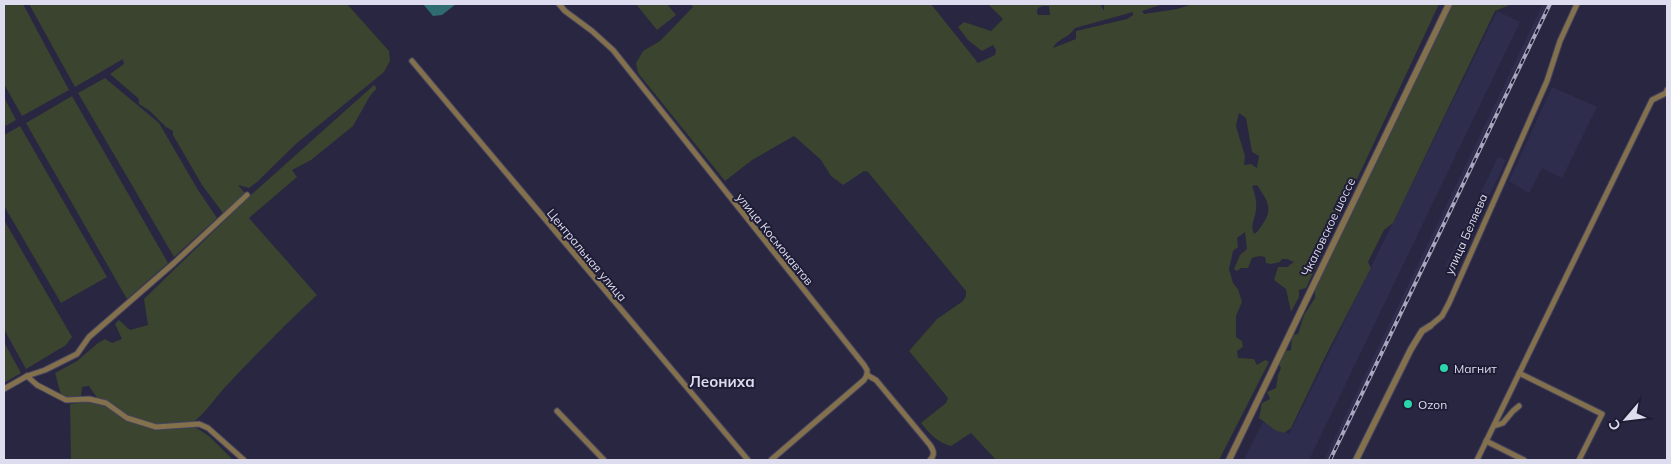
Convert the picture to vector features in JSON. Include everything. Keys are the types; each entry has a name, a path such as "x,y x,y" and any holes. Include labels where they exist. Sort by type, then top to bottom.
{"street":[{"name":"улица Космонавтов","path":"559,4 613,50 864,365 867,375 876,380 930,445 934,451 934,456 930,460"},
{"name":"Чкаловское шоссе","path":"1229,460 1449,4"},
{"name":"улица Беляева","path":"1356,460 1410,349 1422,331 1442,316 1449,302 1546,81 1560,41 1577,4"},
{"name":"Центральная улица","path":"412,61 748,460"},
{"path":"1477,460 1652,100 1667,90"},
{"path":"4,389 27,376 45,370 77,354 89,337 168,269 248,195"},
{"path":"1520,373 1602,414 1578,460"},
{"path":"771,460 864,380 867,375"},
{"path":"27,376 37,385 66,400 89,399 106,403 127,418 156,427 199,424 208,428 244,460"},
{"path":"1494,426 1503,423 1513,410 1519,406"},
{"path":"557,411 604,460"},
{"path":"1486,441 1524,460"}],"shaded area":[{"path":"4,4 23,4 69,90 22,116 4,84"},
{"path":"29,4 347,4 389,51 390,61 384,72 297,143 257,182 249,188 238,185 245,193 223,213 202,185 173,135 173,131 139,104 139,99 110,74 124,64 123,59 75,87"},
{"path":"423,4 456,4 442,15 433,16"},
{"path":"636,4 667,4 676,15 657,30"},
{"path":"691,4 931,4 978,63 995,55 996,50 993,45 982,51 968,40 958,27 964,22 991,31 1003,19 988,4 1100,4 1104,11 1104,4 1163,4 1142,11 1144,14 1177,9 1193,4 1439,4 1306,288 1299,290 1299,297 1291,312 1286,289 1274,280 1278,267 1287,267 1294,262 1282,259 1280,262 1271,264 1266,263 1265,257 1260,256 1252,258 1248,268 1241,268 1237,271 1234,269 1240,255 1247,249 1245,232 1237,238 1238,247 1233,251 1229,269 1242,302 1236,316 1236,337 1242,341 1243,347 1237,351 1238,358 1254,359 1257,365 1265,360 1269,362 1219,460 996,460 971,433 951,446 942,443 934,437 921,423 946,403 948,398 909,351 937,319 963,301 966,291 868,172 864,171 843,185 831,176 821,160 794,136 752,160 725,181 638,73 636,63 643,51 660,41 693,7","holes":["1049,6 1050,15 1038,15 1038,8","1133,12 1133,15 1127,19 1076,31 1076,39 1053,48 1057,42 1070,34 1075,28","1239,113 1246,118 1252,152 1259,156 1257,168 1251,164 1244,165 1245,156 1236,126","1257,185 1268,205 1266,219 1254,234 1253,225 1256,204 1252,186"]},
{"path":"1451,4 1512,4 1495,11 1393,223 1384,230 1368,262 1371,268 1291,428 1284,433 1275,430 1259,418 1262,403 1270,399 1267,392 1276,388 1281,368 1278,363 1285,351 1291,350 1292,335 1298,334 1304,315 1315,298 1315,288 1390,135"},
{"path":"1543,4 1553,4 1333,460 1324,460"},
{"path":"1497,11 1520,22 1309,460 1244,460 1263,422 1289,434"},
{"path":"105,78 159,123 198,190 217,218 174,257 78,93"},
{"path":"374,85 377,88 370,96 353,126 311,160 292,170 297,177 249,218 317,295 251,360 202,414 192,423 179,422 156,426 127,417 98,399 89,386 82,387 81,396 74,398 63,397 55,373 77,361 105,339 112,343 122,339 115,324 119,320 130,330 148,325 144,299 252,194"},
{"path":"1552,87 1597,107 1562,178 1542,168 1529,193 1509,181"},
{"path":"72,96 168,263 127,299 26,123"},
{"path":"4,97 16,120 4,127"},
{"path":"20,126 107,277 61,303 4,206 4,135"},
{"path":"1498,157 1506,160 1454,271 1445,267"},
{"path":"4,220 72,337 66,345 26,369 4,329"},
{"path":"4,342 21,373 4,383"},
{"path":"92,401 108,406 127,420 156,429 195,427 209,436 233,460 71,460 70,404"}],"railway":[{"path":"1330,460 1550,4"}],"place":[{"name":"Магнит","path":"1444,368"},
{"name":"Ozon","path":"1408,404"}],"district":[{"name":"Леониха","path":"722,381"}]}
